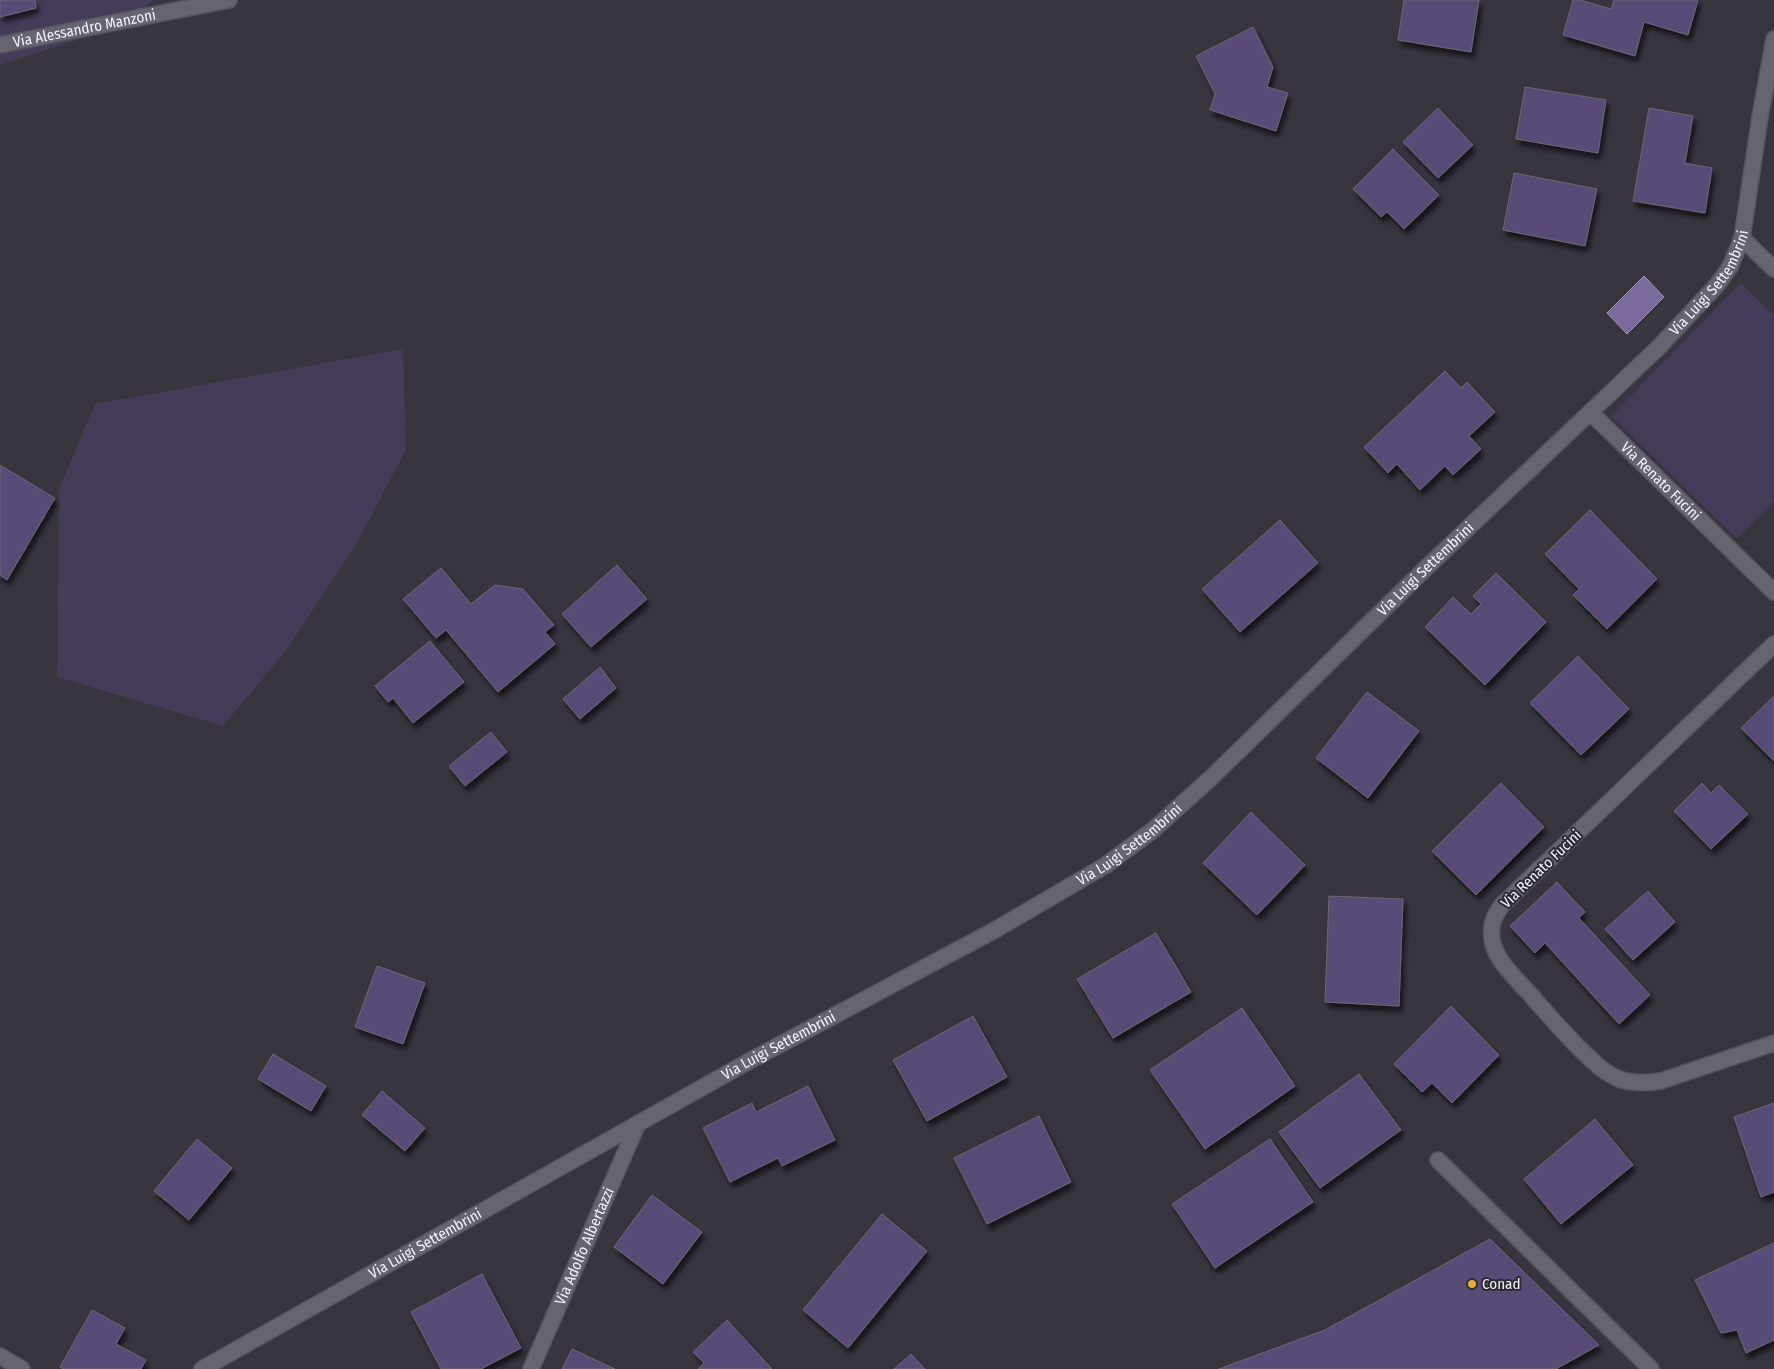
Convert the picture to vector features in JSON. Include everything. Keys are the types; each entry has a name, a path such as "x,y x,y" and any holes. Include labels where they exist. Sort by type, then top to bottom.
{"street":[{"name":"Via Alessandro Manzoni","path":"0,45 229,0"},
{"name":"Via Luigi Settembrini","path":"202,1369 751,1060 995,930 1086,877 1123,853 1153,830 1212,777 1426,568 1671,335 1730,267 1742,238 1774,39"},
{"path":"1742,238 1774,269"},
{"name":"Via Renato Fucini","path":"1590,412 1774,592"},
{"name":"Via Renato Fucini","path":"1774,644 1502,905 1492,921 1491,932 1496,952 1508,969 1580,1050 1596,1064 1618,1078 1642,1083 1661,1081 1774,1043"},
{"name":"Via Adolfo Albertazzi","path":"532,1369 638,1123"},
{"path":"1438,1160 1651,1369"},
{"path":"0,1356 22,1369"}],"shaded area":[{"path":"0,0 153,0 127,24 0,65"},
{"path":"1644,276 1664,297 1627,334 1607,313"},
{"path":"1741,283 1774,315 1774,501 1737,539 1611,416"},
{"path":"403,349 406,450 355,546 286,651 223,726 57,677 59,489 95,404"}],"building":[{"path":"0,0 35,0 36,8 0,17"},
{"path":"1404,0 1479,0 1471,52 1398,40"},
{"path":"1573,0 1580,0 1611,9 1614,0 1698,0 1688,35 1644,22 1635,56 1563,35"},
{"path":"1253,27 1273,67 1267,87 1288,93 1276,131 1210,110 1215,94 1196,56"},
{"path":"1525,87 1606,100 1598,153 1516,139"},
{"path":"1438,108 1473,145 1438,178 1403,142"},
{"path":"1649,108 1693,116 1685,163 1712,168 1705,213 1633,201"},
{"path":"1393,149 1439,195 1404,229 1387,212 1381,217 1353,189"},
{"path":"1514,173 1597,189 1585,246 1503,230"},
{"path":"1445,371 1461,388 1467,382 1495,412 1469,436 1481,449 1453,475 1445,466 1420,490 1397,464 1388,473 1364,447"},
{"path":"0,465 55,498 7,580 0,575"},
{"path":"1590,510 1657,579 1607,629 1573,595 1579,589 1545,554"},
{"path":"1280,520 1318,563 1240,632 1202,589"},
{"path":"617,565 647,599 591,647 562,614"},
{"path":"441,568 471,604 495,585 523,589 554,625 545,632 555,644 498,692 446,630 436,638 403,599"},
{"path":"1496,573 1546,622 1485,685 1425,627 1453,597 1471,614 1481,604 1473,596"},
{"path":"430,641 464,682 413,723 393,698 388,702 375,686"},
{"path":"1578,656 1629,709 1581,755 1530,703"},
{"path":"600,667 616,688 580,719 563,699"},
{"path":"1367,692 1419,731 1368,798 1316,758"},
{"path":"1774,696 1774,761 1741,728"},
{"path":"491,732 507,752 465,786 449,766"},
{"path":"1501,783 1544,827 1476,895 1432,851"},
{"path":"1702,783 1711,793 1719,785 1748,814 1711,849 1674,811"},
{"path":"1251,812 1305,865 1257,915 1203,863"},
{"path":"1557,882 1585,912 1579,918 1650,995 1619,1024 1545,943 1535,953 1510,926"},
{"path":"1648,891 1675,922 1633,960 1605,929"},
{"path":"1329,896 1403,899 1399,1006 1325,1002"},
{"path":"1156,933 1191,992 1113,1038 1077,979"},
{"path":"377,966 425,983 403,1044 355,1027"},
{"path":"1451,1006 1499,1055 1452,1103 1432,1083 1422,1092 1394,1064"},
{"path":"1242,1008 1295,1086 1205,1149 1150,1070"},
{"path":"973,1016 1007,1077 927,1121 893,1060"},
{"path":"273,1054 326,1086 311,1111 258,1079"},
{"path":"1359,1074 1401,1130 1320,1188 1279,1132"},
{"path":"808,1086 835,1140 782,1166 778,1158 730,1182 703,1128 752,1103 756,1112"},
{"path":"382,1091 425,1128 405,1151 362,1115"},
{"path":"1774,1103 1774,1192 1761,1197 1734,1117"},
{"path":"1039,1116 1071,1182 987,1224 954,1158"},
{"path":"1595,1119 1633,1165 1561,1224 1524,1179"},
{"path":"197,1139 232,1168 189,1220 154,1191"},
{"path":"1270,1139 1313,1202 1215,1268 1172,1204"},
{"path":"652,1195 702,1232 663,1284 614,1247"},
{"path":"882,1214 927,1251 848,1348 803,1310"},
{"name":"Conad","path":"1490,1239 1599,1345 1556,1369 1219,1369 1325,1330"},
{"path":"1774,1243 1774,1340 1746,1353 1737,1330 1721,1333 1695,1280"},
{"path":"482,1274 521,1348 481,1369 441,1369 411,1312"},
{"path":"92,1310 125,1328 116,1344 146,1360 141,1369 64,1369 60,1367"},
{"path":"727,1320 772,1369 698,1369 704,1363 693,1352"},
{"path":"572,1349 615,1369 562,1369"},
{"path":"911,1354 925,1369 894,1369"}],"place":[{"name":"Conad","path":"1472,1284"}]}
